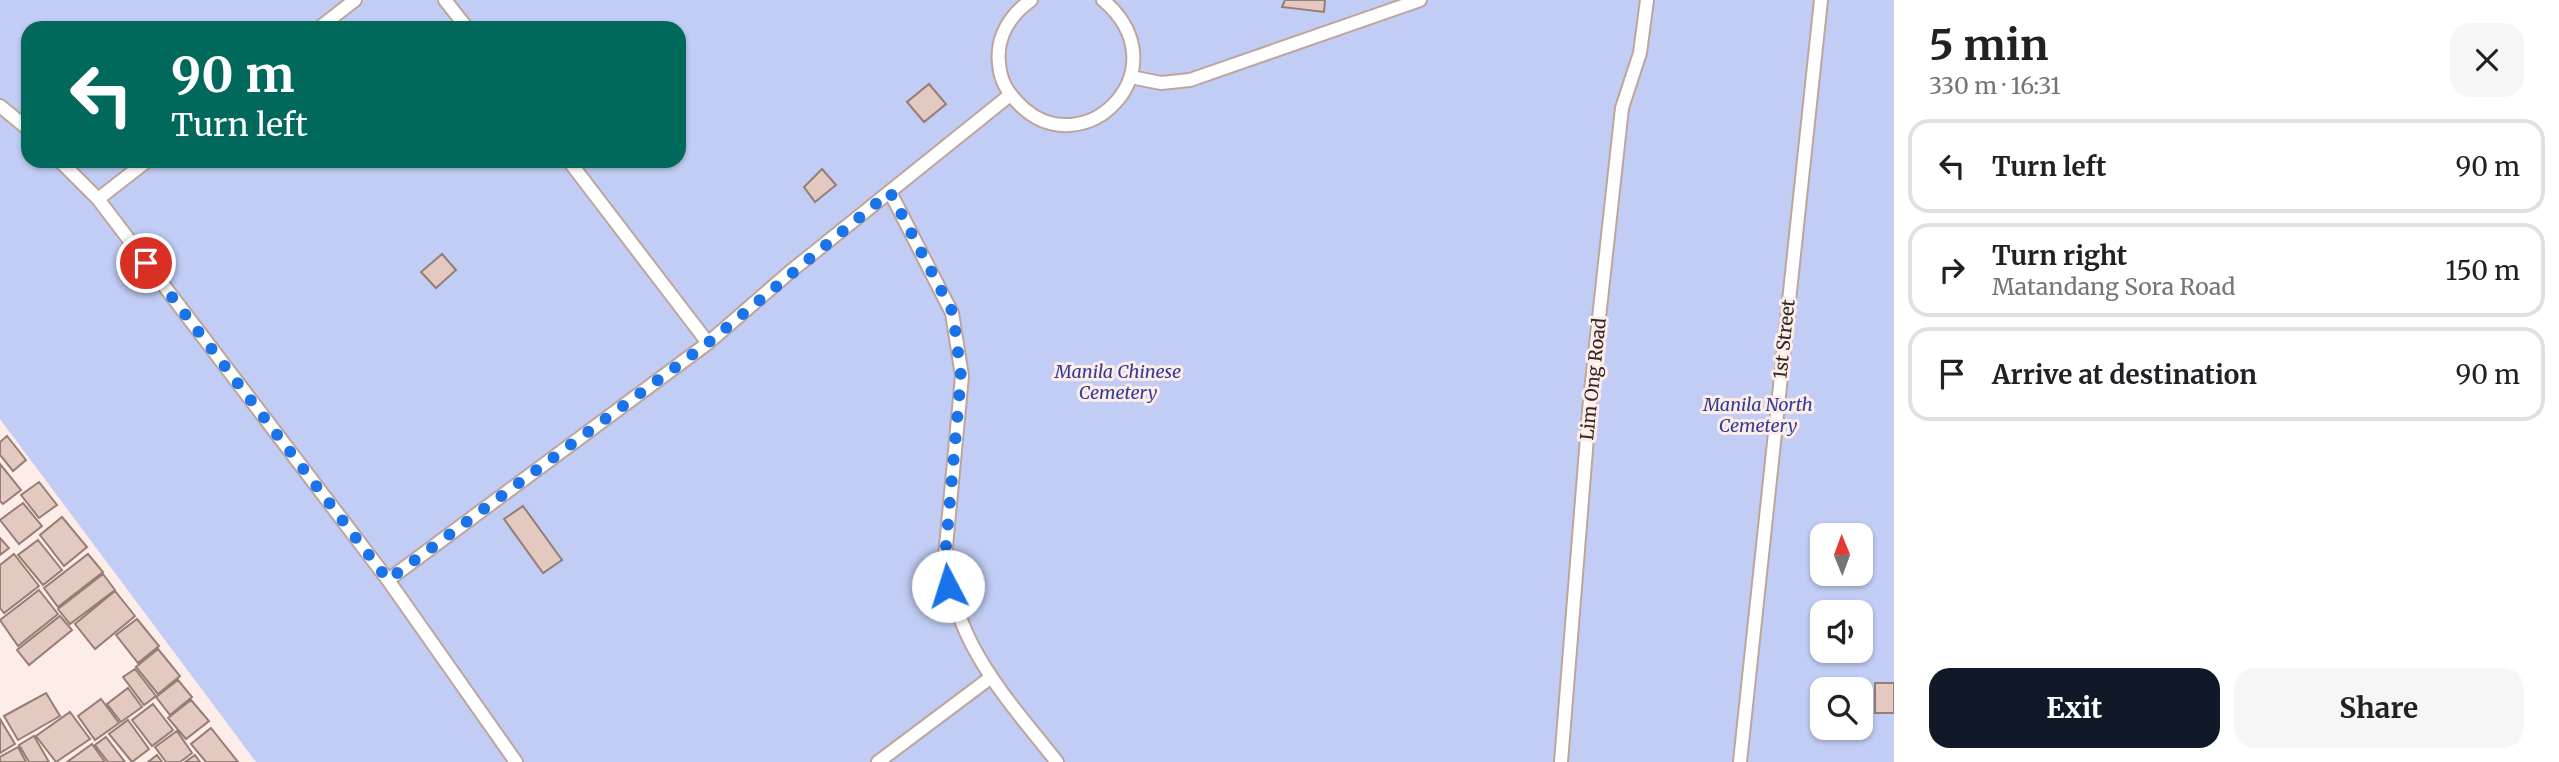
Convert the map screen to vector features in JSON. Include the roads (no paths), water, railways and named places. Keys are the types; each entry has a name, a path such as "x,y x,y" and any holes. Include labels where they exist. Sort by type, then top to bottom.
{"lane":[{"path":"328,21 355,0"},
{"path":"445,0 462,21"},
{"path":"1031,0 1008,21 1001,37 998,54 1000,72 1010,95 1030,114 1046,122 1081,123 1098,117 1112,107 1131,78 1134,60 1126,26 1103,0"},
{"path":"1131,78 1161,83 1190,80 1420,0"},
{"name":"Lim Ong Road","path":"1561,762 1590,400 1622,108 1640,53 1647,0"},
{"name":"1st Street","path":"1740,762 1821,0"},
{"path":"388,580 708,343 1010,95"},
{"path":"0,106 21,123"},
{"path":"67,168 98,199 388,580 516,762"},
{"path":"98,199 138,168"},
{"path":"574,168 708,343"},
{"path":"890,192 953,313 961,376 945,557 948,586 959,621 990,678 1057,762"},
{"path":"878,762 990,678"}],"park label":[{"name":"Manila Chinese Cemetery","path":"1118,381"},
{"name":"Manila North Cemetery","path":"1758,414"}]}
